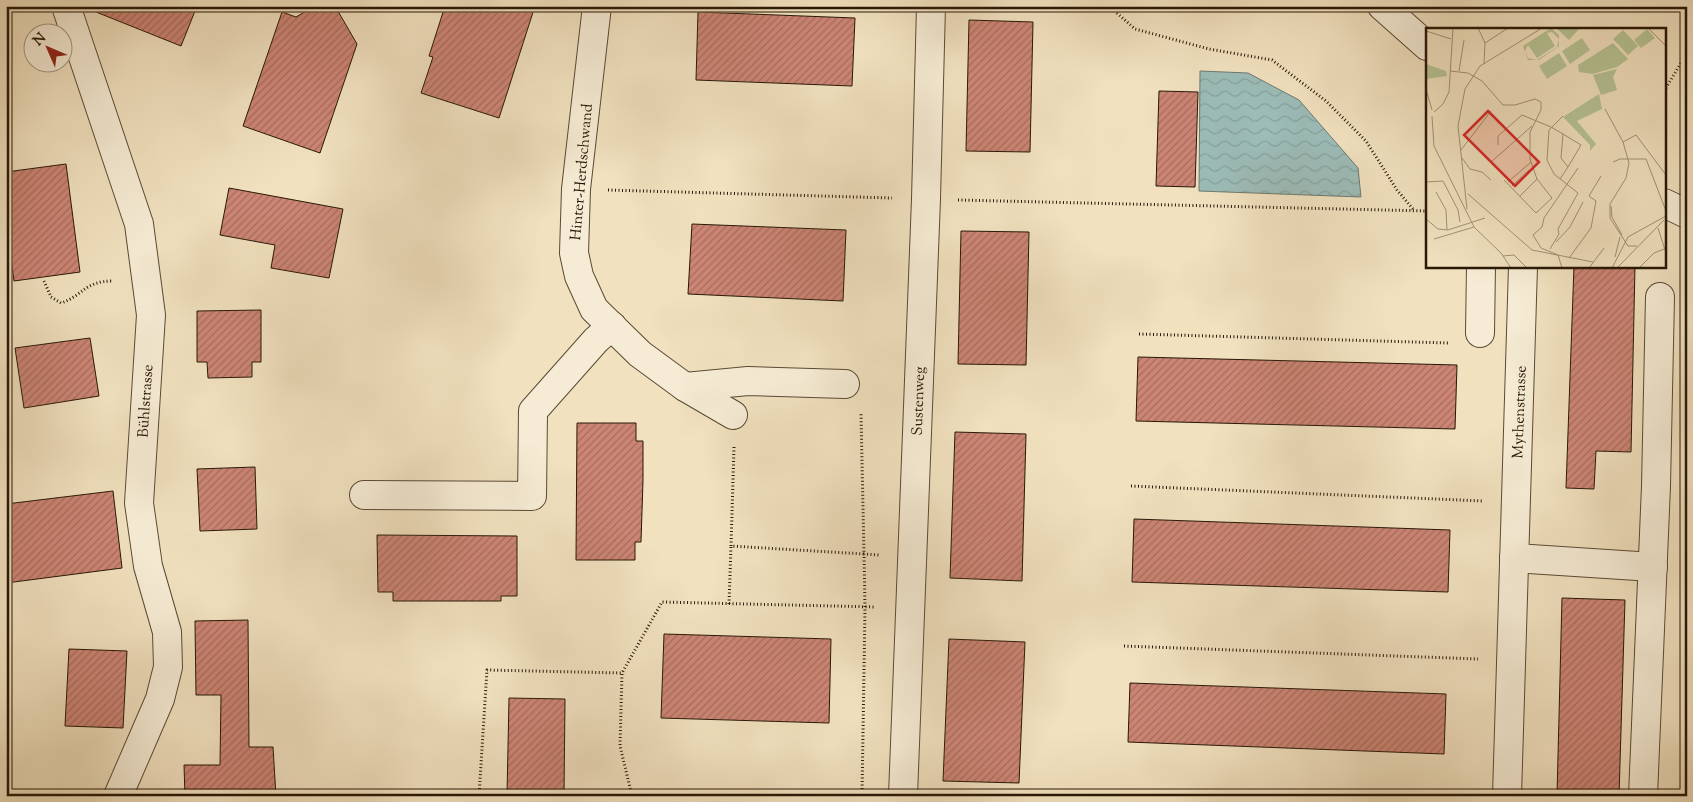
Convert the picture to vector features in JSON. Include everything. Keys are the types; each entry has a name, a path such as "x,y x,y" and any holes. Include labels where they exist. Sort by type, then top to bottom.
{"street":[{"name":"Bühlstrasse","path":"66,6 139,224 151,314 138,503 148,566 167,632 168,667 160,699 118,796"},
{"name":"Hinter-Herdschwand","path":"597,6 576,189 574,253 579,276 594,308 640,354 685,387 734,427"},
{"name":"Sustenweg","path":"902,796 926,199 931,6"},
{"path":"1382,6 1426,45"},
{"path":"1666,204 1687,214"},
{"path":"1480,333 1481,268"},
{"name":"Mythenstrasse","path":"1507,796 1523,268"},
{"path":"1643,796 1660,297"},
{"path":"364,495 532,496 533,411 596,340 612,326"},
{"path":"685,387 748,380 845,384"},
{"path":"1514,558 1652,567"}],"path":[{"path":"1110,6 1136,29 1209,49 1272,60 1326,101 1366,142 1397,190 1413,210"},
{"path":"1666,88 1687,53"},
{"path":"598,190 1426,211"},
{"path":"44,281 51,297 61,303 67,301 91,284 101,281 121,282"},
{"path":"1139,334 1450,343"},
{"path":"861,413 865,607 862,796"},
{"path":"729,604 734,427"},
{"path":"1131,486 1516,502"},
{"path":"731,546 912,558"},
{"path":"632,796 620,746 622,673 662,602 910,608"},
{"path":"1124,646 1512,660"},
{"path":"479,796 487,670 622,673"}],"water":[{"path":"1200,71 1248,73 1299,100 1358,168 1361,197 1199,191"}],"building":[{"path":"87,6 197,6 181,46 86,8"},
{"path":"315,6 335,6 357,44 320,153 243,126 282,12 296,17"},
{"path":"445,6 535,6 499,118 421,93 433,57 429,56"},
{"path":"698,12 855,18 852,86 696,80"},
{"path":"969,20 1033,22 1030,152 966,151"},
{"path":"1159,91 1198,92 1195,187 1156,186"},
{"path":"66,164 80,272 14,281 6,224 6,172"},
{"path":"229,188 343,209 329,278 271,268 275,245 220,235"},
{"path":"692,224 846,230 843,301 688,294"},
{"path":"961,231 1029,232 1026,365 958,364"},
{"path":"1574,268 1635,268 1631,452 1596,451 1594,489 1566,488"},
{"path":"261,310 261,362 252,362 252,377 208,378 207,362 197,362 197,311"},
{"path":"90,338 99,396 24,408 15,348"},
{"path":"1138,357 1457,365 1455,429 1136,421"},
{"path":"577,423 636,423 636,441 643,441 643,480 641,542 635,542 635,560 576,560"},
{"path":"955,432 1026,434 1022,581 950,578"},
{"path":"255,467 257,529 200,531 197,469"},
{"path":"113,491 122,568 6,583 6,504"},
{"path":"1134,519 1450,530 1448,592 1132,582"},
{"path":"377,535 517,536 517,596 501,596 501,601 393,601 393,592 378,592"},
{"path":"1562,598 1625,600 1619,796 1557,796"},
{"path":"248,620 249,747 273,747 276,796 185,796 184,765 220,765 221,695 196,695 195,621"},
{"path":"664,634 831,639 829,723 661,718"},
{"path":"949,639 1025,642 1019,783 943,781"},
{"path":"69,649 127,651 123,728 65,726"},
{"path":"1130,683 1446,694 1444,754 1128,742"},
{"path":"509,698 565,699 564,796 507,796"}]}
